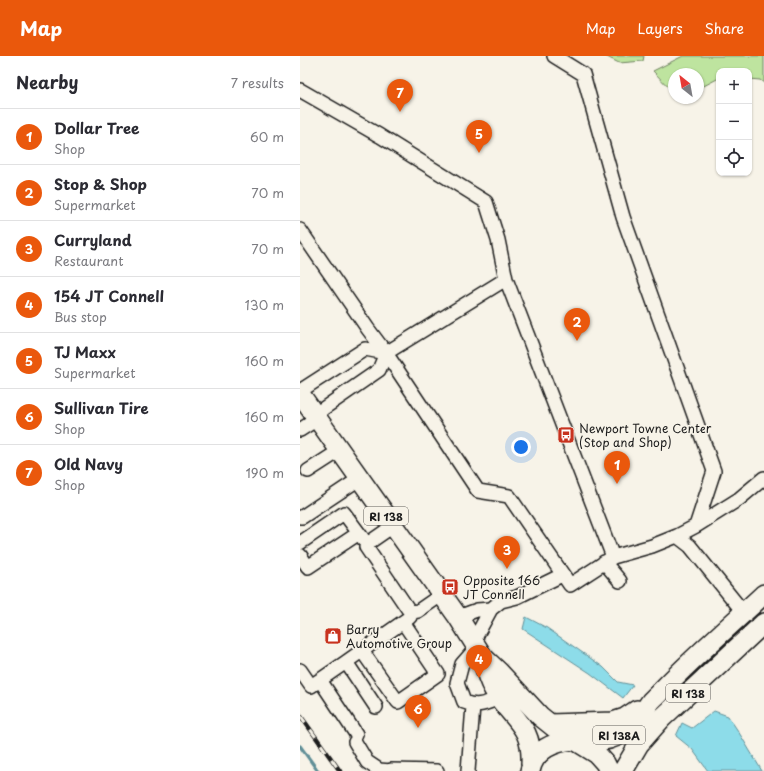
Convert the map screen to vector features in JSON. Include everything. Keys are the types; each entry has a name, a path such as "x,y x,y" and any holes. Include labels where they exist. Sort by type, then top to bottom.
{"highway":[{"name":"RI 138","path":"300,394 458,617 478,648 530,706 550,724 613,722 625,718 651,702 764,594"},
{"name":"RI 138","path":"623,771 639,744 662,718 764,624"},
{"name":"RI 138","path":"478,648 489,680 500,698 526,730 531,746 530,769"},
{"name":"RI 138A","path":"530,769 539,753 546,747 559,742 574,740 600,741 620,734 636,723 651,702"},
{"path":"550,724 597,754 605,763 609,771"}],"lane":[{"path":"554,56 583,74 623,217 714,471 696,526"},
{"path":"300,90 380,136 486,202 498,240 506,279 608,560 620,581"},
{"path":"300,230 386,353 478,491 509,496 570,585 608,560 652,546 677,536 696,526 739,498 764,478"},
{"path":"300,430 315,417 379,370 386,353 506,279"},
{"path":"300,391 365,349 386,353"},
{"path":"308,471 339,451"},
{"path":"300,517 359,479"},
{"path":"300,543 344,513 367,544 366,547 408,609 412,612 418,611"},
{"path":"367,544 393,526"},
{"path":"300,555 304,570 359,533"},
{"path":"677,536 690,546 744,613"},
{"path":"500,698 483,705 473,706 464,702 457,683 462,664 478,648 491,609 501,601 517,597 562,575"},
{"path":"300,670 311,686 441,595"},
{"path":"458,617 477,610 491,609"},
{"path":"362,651 398,702 438,674 403,622"},
{"path":"346,662 376,707"},
{"path":"320,680 356,738 367,762 379,770 438,771"},
{"path":"468,771 473,706"}],"green space":[{"path":"605,56 644,56 643,61 619,63"},
{"path":"683,56 764,56 764,83 760,80 752,79 752,68 716,68 716,80 704,86 704,68 668,68 668,87 653,71"}],"water":[{"path":"526,617 547,628 603,667 618,682 633,685 623,698 590,673 523,629"},
{"path":"714,711 728,716 762,771 708,771 692,749 676,736 682,723 692,728"}],"waterway":[{"path":"300,746 318,771"}],"railway":[{"path":"300,715 340,771"}],"place":[{"name":"Old Navy","path":"400,112"},
{"name":"TJ Maxx","path":"479,153"},
{"name":"Stop & Shop","path":"577,341"},
{"name":"Newport Towne Center (Stop and Shop)","path":"566,435"},
{"name":"Dollar Tree","path":"617,484"},
{"name":"Curryland","path":"507,569"},
{"name":"Opposite 166 JT Connell","path":"450,587"},
{"name":"Barry Automotive Group","path":"333,636"},
{"name":"154 JT Connell","path":"479,678"},
{"name":"Sullivan Tire","path":"418,728"}]}
